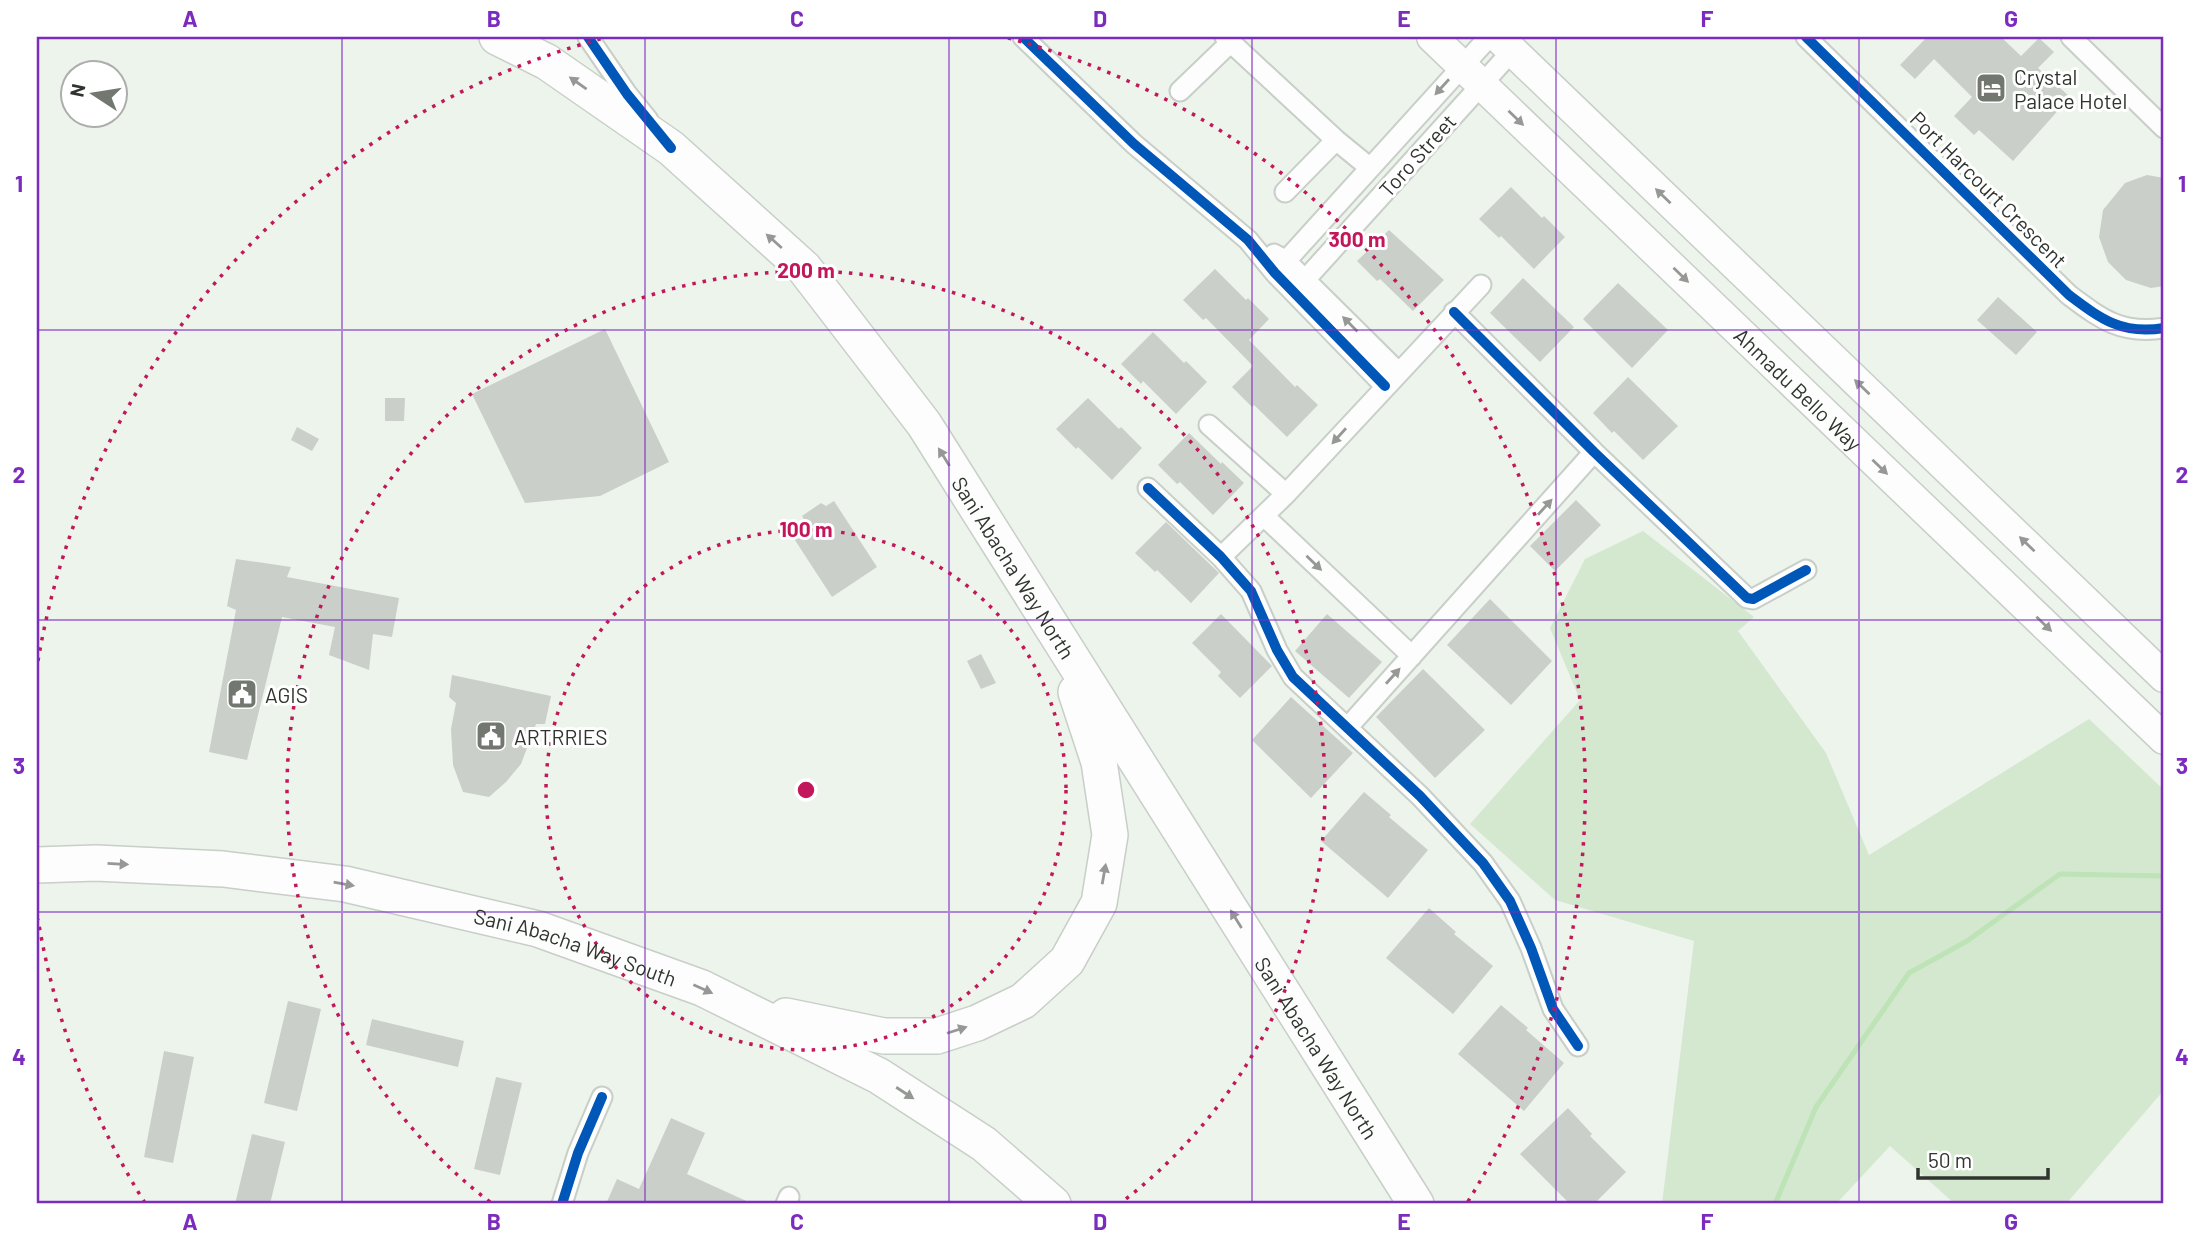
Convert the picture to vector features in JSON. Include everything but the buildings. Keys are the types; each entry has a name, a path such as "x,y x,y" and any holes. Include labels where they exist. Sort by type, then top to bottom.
{"highway":[{"name":"Sani Abacha Way North","path":"497,37 547,62 671,148 804,268 924,424 1416,1204"},
{"path":"745,1009 884,1036 937,1036 977,1023 1023,1001 1067,961 1099,903 1111,835 1099,762 1076,692 1018,576"},
{"name":"Sani Abacha Way South","path":"43,864 96,863 223,869 345,884 538,929 702,988 879,1076 984,1144 1053,1204"}],"main road":[{"name":"Ahmadu Bello Way","path":"1432,37 2164,739"},
{"path":"1499,42 2164,677"}],"street":[{"path":"588,37 627,94 671,148"},
{"path":"1023,37 1135,144 1280,266 1392,379"},
{"name":"Port Harcourt Crescent","path":"1806,37 2069,295 2103,320 2129,328 2164,328"},
{"path":"2071,37 2164,128"},
{"path":"1180,91 1228,40 1369,167"},
{"name":"Toro Street","path":"1300,285 1499,42"},
{"name":"Toro Street","path":"1280,266 1369,167 1471,75 1499,42"},
{"path":"1285,192 1336,140"},
{"path":"1221,557 1286,494 1481,285"},
{"path":"1454,312 1594,453 1746,598 1753,599 1806,570"},
{"path":"1209,425 1286,494"},
{"path":"1348,727 1594,453"},
{"path":"1148,488 1221,557 1251,591 1277,650 1293,677 1450,826 1483,863 1510,901 1531,948 1553,1009 1578,1046"},
{"path":"1264,516 1412,656"},
{"path":"562,1204 578,1153 602,1097"}],"green space":[{"path":"1643,531 1754,617 1738,631 1826,753 1869,855 2089,719 2164,790 2164,1090 2066,1204 1955,1204 1890,1146 1836,1204 1662,1204 1694,941 1555,900 1470,824 1580,700 1550,628 1585,559"}],"waterway":[{"path":"1775,1204 1816,1107 1909,973 1967,941 2060,874 2164,876"}],"cycle path":[{"path":"588,37 627,94 671,148"},
{"path":"1023,37 1134,144 1248,240 1275,273 1385,386"},
{"path":"1806,37 2069,295 2102,318 2124,327 2149,330 2164,328"},
{"path":"1454,312 1594,452 1747,598 1753,599 1806,570"},
{"path":"1148,488 1221,557 1251,591 1277,650 1293,677 1420,796 1483,863 1510,901 1531,948 1553,1009 1578,1046"},
{"path":"562,1204 578,1153 602,1097"}],"place":[{"name":"Crystal Palace Hotel","path":"1991,88"},
{"name":"AGIS","path":"242,694"},
{"name":"ARTRRIES","path":"491,736"}]}
